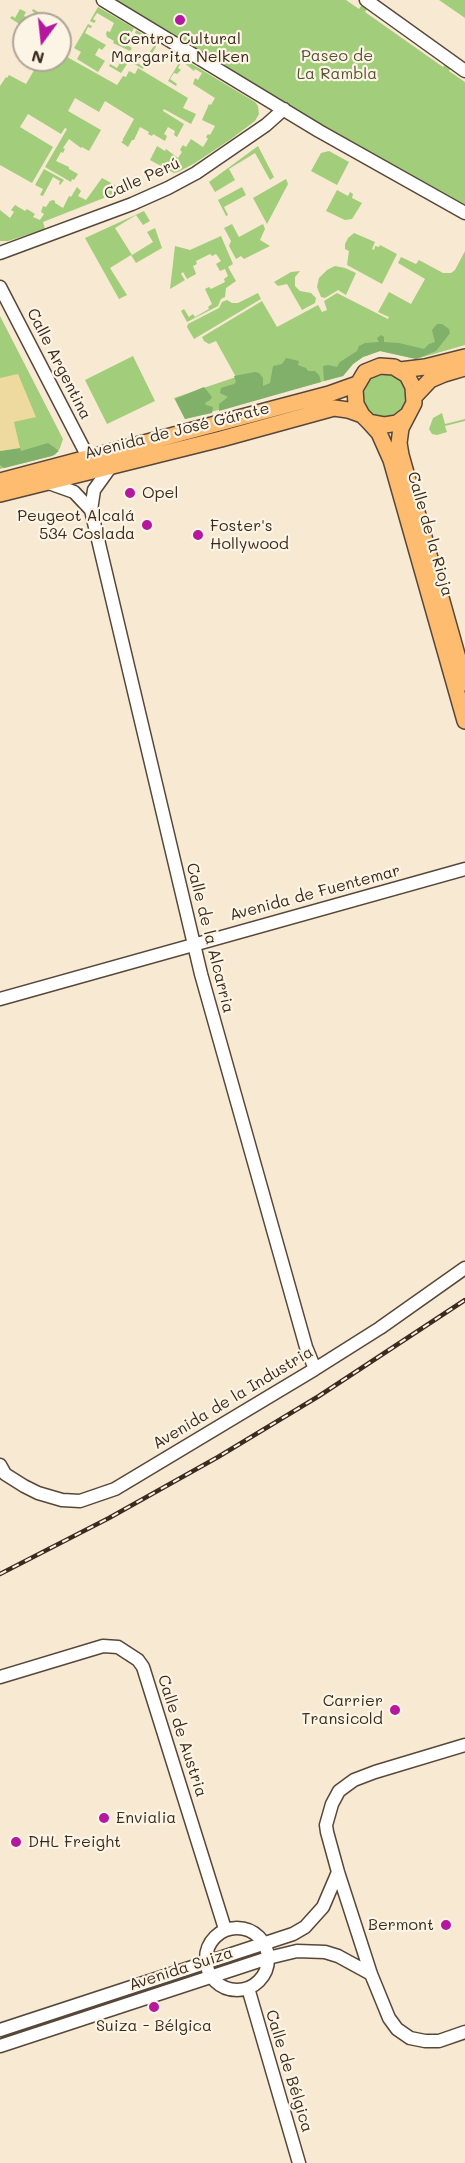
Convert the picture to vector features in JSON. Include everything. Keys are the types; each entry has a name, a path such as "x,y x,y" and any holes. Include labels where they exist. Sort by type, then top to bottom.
{"main road":[{"path":"400,370 410,381 414,398 412,407 406,416 392,425 377,424 365,418 355,399 357,384 365,372 385,365 400,370 425,367 465,357"},
{"path":"414,398 430,381 465,368"},
{"name":"Avenida de José Gárate","path":"0,481 329,394 357,384"},
{"name":"Avenida de José Gárate","path":"0,494 221,439 334,408 348,410 365,418"},
{"name":"Calle de la Rioja","path":"406,416 399,437 401,455 465,683"},
{"name":"Calle de la Rioja","path":"221,439 243,440 332,418 345,417 373,436 391,460"},
{"name":"Calle de la Rioja","path":"365,418 380,433 391,460 465,721"}],"street":[{"path":"103,0 284,109 465,213"},
{"path":"366,0 465,71"},
{"name":"Calle Perú","path":"0,254 168,188 214,161 266,125 284,109"},
{"name":"Calle Argentina","path":"0,287 88,457"},
{"path":"91,510 94,490 112,465"},
{"path":"46,482 74,492 91,510"},
{"name":"Calle de la Alcarria","path":"91,510 193,944 306,1347 315,1369"},
{"name":"Avenida de Fuentemar","path":"0,999 465,869"},
{"name":"Avenida de la Industria","path":"2,1471 24,1486 50,1497 80,1501 115,1489 380,1328 465,1268"},
{"name":"Calle de Austria","path":"0,1677 103,1646 118,1647 138,1660 143,1666 225,1929"},
{"path":"465,1745 354,1780 339,1791 332,1804 326,1825 338,1872 371,1974 381,2001 397,2029 410,2038 425,2041 439,2041 465,2032"},
{"name":"Avenida Suiza","path":"0,2030 293,1934 314,1918 331,1892 338,1872"},
{"path":"225,1929 248,1929 264,1944 268,1958 263,1976 248,1988 227,1989 211,1977 206,1962 206,1952 210,1942 225,1929"},
{"name":"Avenida Suiza","path":"0,2046 268,1958 297,1951 311,1950 339,1956 371,1974"},
{"name":"Calle de Bélgica","path":"248,1988 299,2163"}],"green space":[{"name":"Paseo de La Rambla","path":"114,0 346,0 359,9 363,3 368,7 365,12 443,67 446,63 451,66 449,71 465,82 465,206 293,109"},
{"path":"439,0 465,0 465,18"},
{"path":"98,7 134,28 125,44 132,48 130,51 113,43 114,41 107,37 107,31 110,32 114,23 97,13 93,19 96,21 94,23 90,21"},
{"path":"88,24 92,26 88,27 85,33 106,45 102,50 99,48 95,55 105,61 98,72 77,59 81,52 74,48"},
{"path":"136,30 158,43 143,69 129,61 121,73 109,66 110,64 117,68 121,61 118,59 120,54 130,60 132,57 137,59 136,62 142,66 154,46 148,42 144,43 143,38 135,33"},
{"path":"182,58 255,102 259,114 255,121 231,139 195,163 174,173 150,160 157,146 165,151 166,149 178,158 183,145 186,147 191,139 203,147 208,139 206,137 210,135 215,126 202,120 209,104 211,105 215,98 193,84 195,78 198,80 202,73 195,69 194,71 182,61 178,68 181,70 177,74 174,73 170,79 177,84 176,86 168,81"},
{"path":"72,60 117,85 129,71 135,74 138,68 188,98 183,108 196,114 191,124 164,109 163,111 184,124 177,137 174,135 175,131 168,127 164,134 167,136 165,141 153,134 152,136 148,134 149,132 140,127 128,147 121,142 134,119 105,101 99,112 75,98 68,111 101,130 89,151 69,139 63,148 65,149 63,153 61,152 56,161 78,174 71,182 45,167 67,129 65,128 61,134 28,114 20,127 53,147 32,183 0,165 0,86 9,75 26,84 33,72 72,72"},
{"path":"258,146 274,177 270,180 255,153 229,169 235,180 215,192 209,182"},
{"path":"329,151 349,162 337,185 311,171 321,153"},
{"path":"44,169 64,180 60,185 60,181 53,177 43,196 40,195 43,189 35,185"},
{"path":"102,178 124,190 43,222 45,229 8,241 0,241 0,210 10,218 14,212 11,210 15,205 25,211 27,209 35,214 33,217 40,220 44,214 41,212 43,206 46,207 50,201 55,201 63,208 77,187 81,191 78,196 86,200"},
{"path":"286,179 288,184 267,224 253,198"},
{"path":"242,187 246,195 224,207 228,215 226,216 218,200"},
{"path":"337,190 348,196 350,192 353,194 352,198 362,203 352,219 345,220 326,211"},
{"path":"144,211 150,221 143,225 136,215 115,228 132,255 153,242 147,232 155,228 162,248 136,263 131,255 110,268 127,295 119,299 85,238"},
{"path":"232,224 239,237 263,224 265,229 260,240 270,246 244,259 241,256 236,259 229,246 231,241 224,228"},
{"path":"354,233 375,242 372,249 374,250 375,246 380,245 397,254 382,284 347,265 349,251 345,249 345,244"},
{"path":"221,236 233,264 228,267 236,281 226,288 225,297 221,299 218,306 187,322 181,311 184,309 189,317 193,314 195,317 209,309 208,307 212,304 205,289 209,287 211,289 225,282 224,279 228,276 225,269 220,271 216,264 221,261 216,254 212,256 210,254 196,261 197,264 193,266 196,274 187,279 183,272 181,274 185,280 170,289 175,246 190,250"},
{"path":"465,251 465,345 416,359 380,351 363,357 353,364 343,376 185,419 174,398 236,377 216,341 209,344 202,337 262,301 277,327 318,305 322,312 327,310 324,301 337,293 388,319 389,317 378,312 389,292 411,304 425,279 398,263 401,257 416,264 419,260 443,273 451,273"},
{"path":"335,266 356,273 346,295 338,290 325,298 321,297 317,287 319,278"},
{"path":"300,271 295,277 295,286 300,291 311,293 316,298 315,303 302,310 287,284 278,286 274,282 291,272"},
{"path":"258,293 261,299 194,339 187,327 188,324 219,308 222,302 227,300 238,303"},
{"path":"0,316 63,439 55,455 0,469"},
{"path":"437,324 442,324 449,329 450,333 436,351 416,359 380,351 363,357 353,364 343,376 324,381 323,366 337,367 340,362 357,351 359,346 379,342 377,338 381,335 384,337 384,342 424,349 435,342 432,330"},
{"path":"133,356 155,401 107,424 85,380"},
{"path":"286,358 299,361 298,365 308,371 315,371 321,382 219,411 219,404 228,397 220,393 221,388 234,384 236,382 234,376 259,373 263,378 263,386 270,383 273,366 282,364"},
{"path":"384,373 400,380 407,396 400,412 384,419 368,412 361,396 368,380"},
{"path":"204,387 212,397 205,403 213,407 212,413 185,419 175,399"},
{"path":"442,413 445,424 465,419 465,421 445,426 447,432 432,434 429,429 433,418"},
{"path":"48,443 59,451 52,456 4,468 0,465 0,451 20,448 21,451"}],"sand":[{"path":"18,374 36,417 14,422 20,448 0,451 0,378"}],"railway":[{"path":"0,1574 109,1518 218,1457 319,1396 465,1300"}],"place":[{"name":"Centro Cultural Margarita Nelken","path":"180,20"},
{"name":"Opel","path":"130,493"},
{"name":"Peugeot Alcalá 534 Coslada","path":"147,525"},
{"name":"Foster's Hollywood","path":"198,535"},
{"name":"Carrier Transicold","path":"395,1710"},
{"name":"Envialia","path":"104,1818"},
{"name":"DHL Freight","path":"16,1842"},
{"name":"Bermont","path":"446,1925"},
{"name":"Suiza - Bélgica","path":"154,2007"}]}
